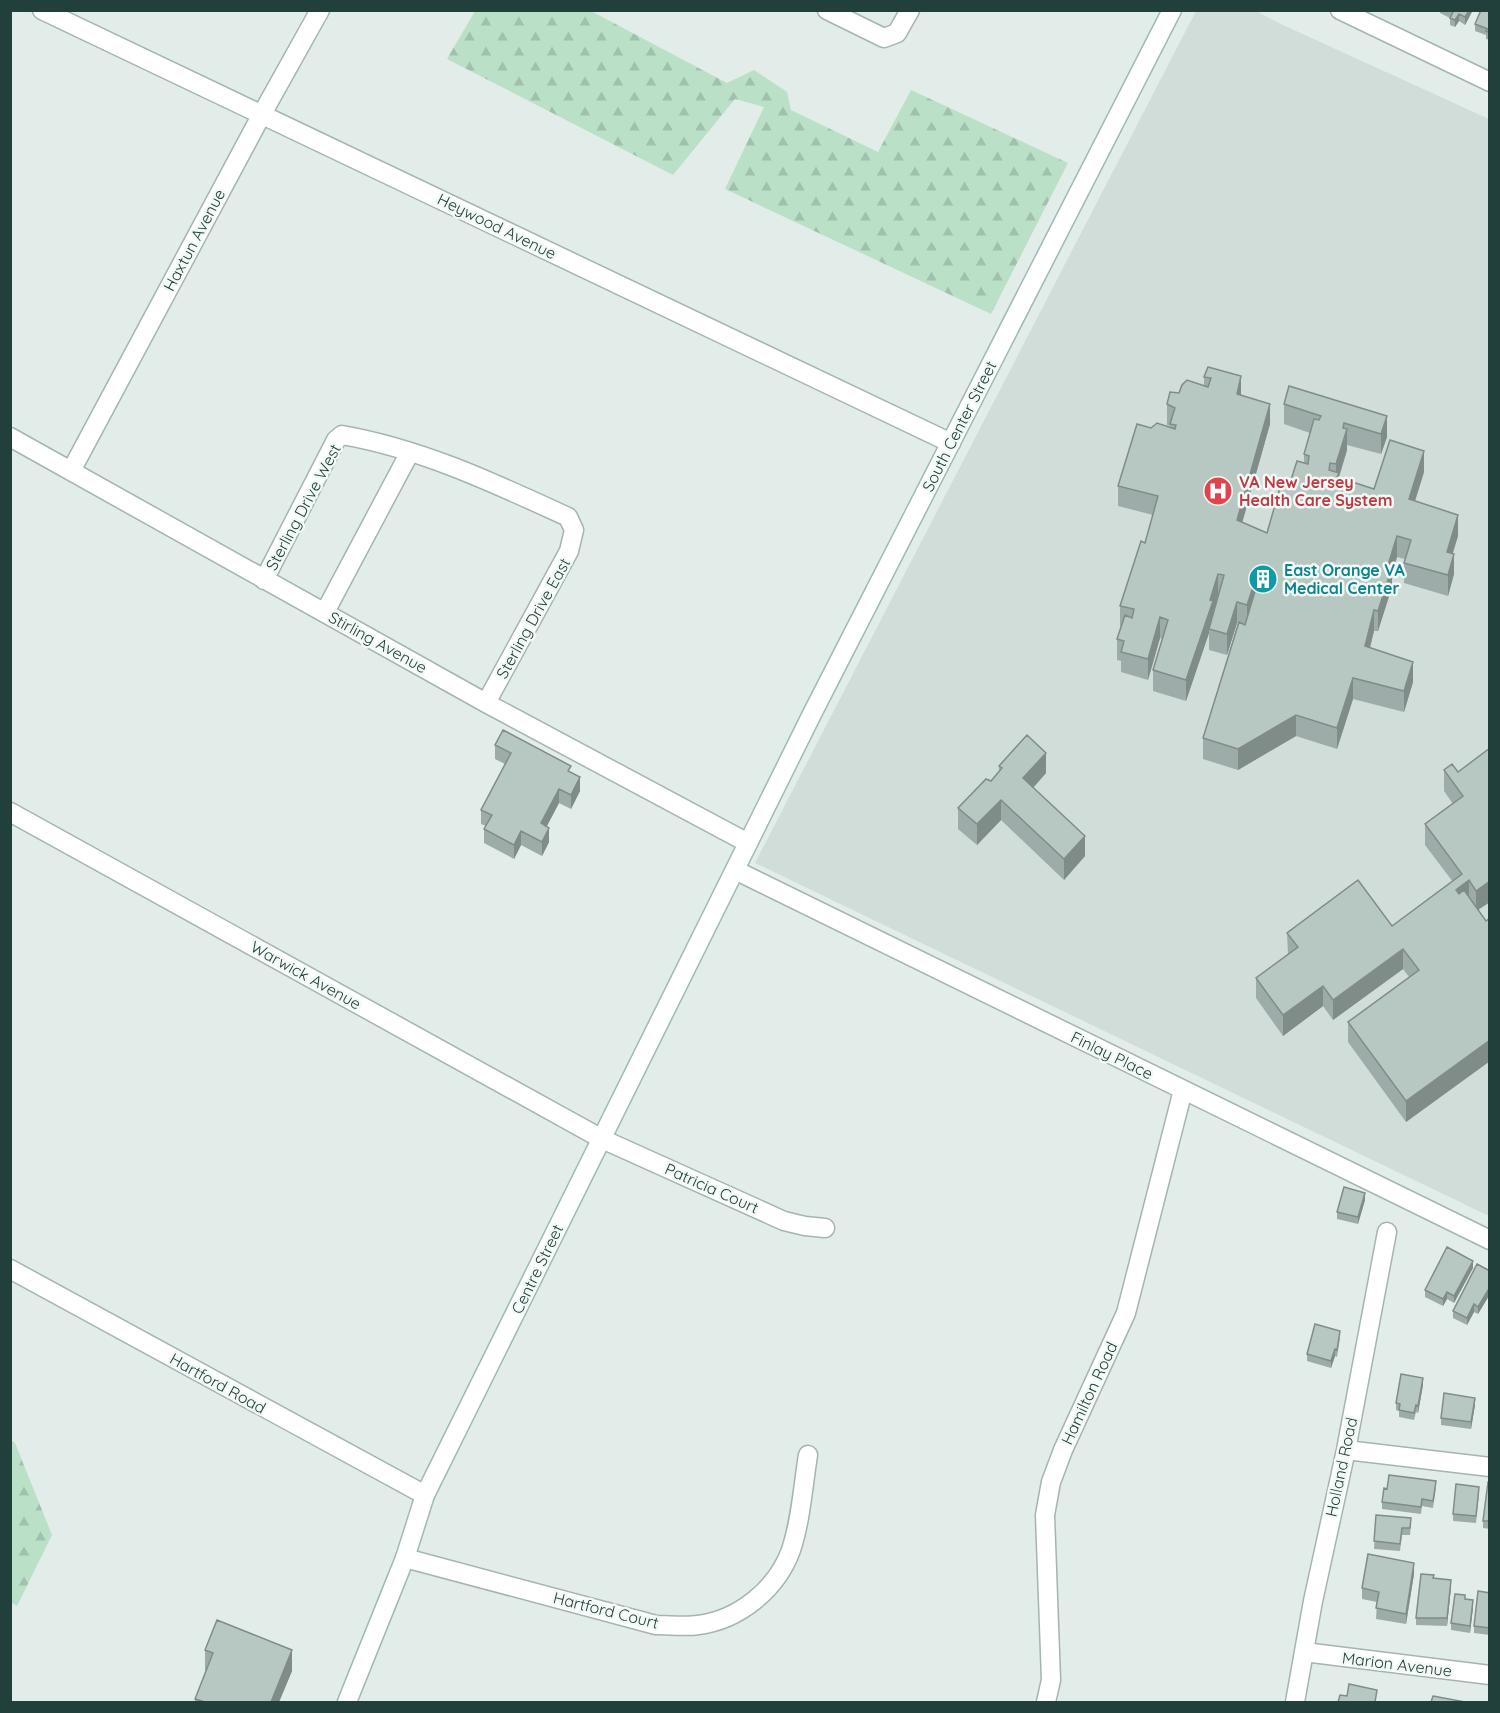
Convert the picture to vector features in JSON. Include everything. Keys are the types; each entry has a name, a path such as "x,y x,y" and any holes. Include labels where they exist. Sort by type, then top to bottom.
{"street":[{"name":"Heywood Avenue","path":"42,10 951,443"},
{"name":"Haxtun Avenue","path":"71,471 320,10"},
{"path":"827,10 884,38 897,33 910,10"},
{"name":"South Center Street","path":"748,843 1172,10"},
{"path":"1340,10 1490,82"},
{"name":"Sterling Drive West","path":"264,580 336,440 342,435 410,452"},
{"name":"Stirling Avenue","path":"10,437 486,703 748,843"},
{"path":"325,612 410,452"},
{"name":"Sterling Drive East","path":"410,452 463,469 568,517 574,530 569,551 486,703"},
{"name":"Warwick Avenue","path":"10,812 602,1139"},
{"name":"Centre Street","path":"347,1702 405,1558 425,1495 748,843"},
{"name":"Finlay Place","path":"735,870 1490,1240"},
{"name":"Hamilton Road","path":"1046,1702 1050,1680 1045,1515 1051,1482 1063,1450 1126,1313 1183,1090"},
{"name":"Patricia Court","path":"602,1139 784,1221 825,1228"},
{"name":"Holland Road","path":"1295,1702 1387,1232"},
{"name":"Hartford Road","path":"10,1269 425,1495"},
{"path":"1346,1450 1490,1467"},
{"name":"Hartford Court","path":"405,1558 656,1624 697,1626 722,1619 747,1607 766,1591 779,1574 791,1551 808,1455"},
{"name":"Marion Avenue","path":"1304,1652 1490,1676"}],"shaded area":[{"name":"VA New Jersey Health Care System","path":"1196,11 1256,11 1489,119 1489,1216 755,863"}],"green space":[{"path":"475,11 591,11 727,83 754,70 787,92 791,110 878,152 911,90 1068,163 991,314 725,189 764,107 735,99 673,175 447,59"},
{"path":"11,1440 15,1443 52,1535 17,1606 10,1602"}],"building":[{"path":"1449,10 1469,10 1465,17 1459,14 1455,20 1450,18 1453,12"},
{"path":"1481,10 1490,10 1490,33 1486,31 1488,29 1475,24"},
{"name":"East Orange VA Medical Center","path":"1208,367 1241,376 1237,394 1270,404 1237,520 1267,533 1281,484 1289,486 1297,461 1308,464 1309,456 1304,454 1314,419 1319,420 1321,416 1284,404 1289,386 1387,416 1381,434 1344,423 1343,428 1347,429 1336,464 1330,463 1329,470 1339,473 1337,477 1374,489 1390,440 1424,451 1409,499 1458,515 1447,552 1454,554 1448,575 1404,563 1411,540 1397,536 1388,565 1392,567 1378,611 1374,610 1365,646 1413,662 1404,691 1353,678 1337,728 1296,715 1238,749 1203,738 1239,622 1245,625 1259,578 1256,578 1247,605 1237,602 1227,634 1209,629 1224,575 1218,574 1210,600 1213,601 1186,680 1153,670 1168,620 1160,617 1148,659 1121,652 1124,641 1117,639 1125,615 1132,618 1134,609 1120,606 1141,541 1145,543 1158,496 1118,486 1137,424 1151,428 1157,423 1175,429 1176,425 1170,424 1175,408 1167,404 1170,392 1179,393 1187,380 1208,387 1211,378 1204,377"},
{"path":"503,730 571,766 568,771 580,777 571,795 559,789 541,823 549,828 542,842 521,831 514,845 484,829 492,815 481,810 511,753 495,745"},
{"path":"1027,735 1046,753 1023,778 1085,836 1064,859 1001,800 977,824 958,808 986,779 991,781 1002,768 999,766"},
{"path":"1490,748 1490,881 1476,891 1469,880 1456,890 1459,894 1464,890 1486,921 1490,918 1490,1040 1406,1101 1348,1022 1419,970 1403,949 1333,1000 1323,986 1283,1015 1256,978 1298,947 1287,933 1358,880 1392,926 1462,874 1425,824 1463,796 1444,770 1452,764 1458,772"},
{"path":"1344,1187 1365,1193 1358,1217 1337,1212"},
{"path":"1447,1247 1473,1261 1454,1296 1447,1292 1443,1299 1425,1290"},
{"path":"1477,1264 1490,1271 1490,1287 1478,1307 1474,1304 1467,1318 1453,1311"},
{"path":"1315,1324 1340,1331 1337,1350 1335,1349 1331,1361 1307,1354"},
{"path":"1401,1374 1423,1378 1418,1406 1416,1405 1414,1413 1399,1410 1400,1404 1396,1403"},
{"path":"1444,1393 1475,1398 1471,1422 1441,1418"},
{"path":"1389,1475 1436,1481 1433,1501 1422,1499 1421,1507 1382,1502"},
{"path":"1488,1482 1490,1482 1490,1521 1483,1521"},
{"path":"1456,1484 1479,1487 1476,1516 1453,1514"},
{"path":"1376,1515 1411,1518 1410,1528 1402,1528 1400,1544 1374,1541"},
{"path":"1368,1554 1414,1563 1406,1614 1376,1608 1379,1592 1362,1588"},
{"path":"1421,1574 1451,1580 1447,1618 1416,1618"},
{"path":"1478,1591 1490,1593 1490,1628 1474,1626"},
{"path":"1455,1594 1465,1595 1465,1599 1473,1600 1470,1626 1451,1623"},
{"path":"217,1620 292,1650 271,1702 205,1702 195,1699 213,1653 205,1650"},
{"path":"1349,1684 1377,1690 1375,1702 1338,1702 1340,1695 1347,1696"},
{"path":"1433,1696 1465,1702 1431,1702"}],"place":[{"name":"VA New Jersey Health Care System","path":"1218,491"},
{"name":"East Orange VA Medical Center","path":"1263,579"}]}
